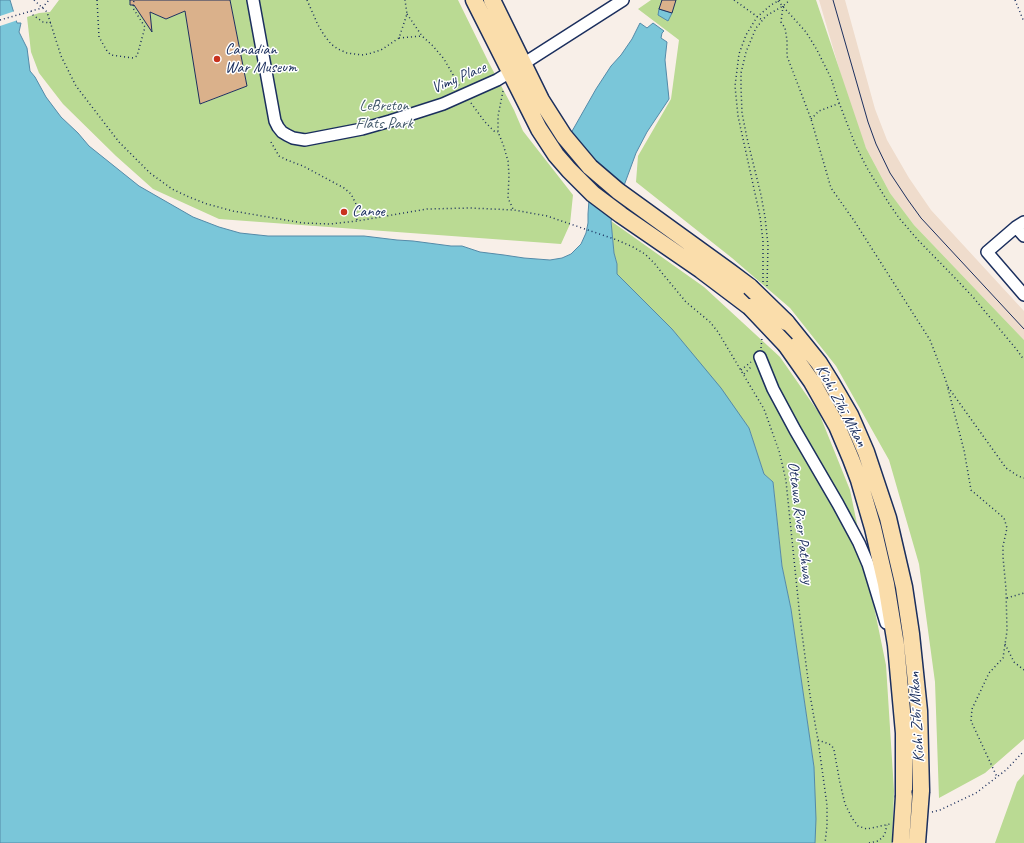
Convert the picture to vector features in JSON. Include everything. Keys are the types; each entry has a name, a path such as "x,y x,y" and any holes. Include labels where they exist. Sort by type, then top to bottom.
{"highway":[{"path":"474,0 516,68"},
{"path":"492,0 516,68"},
{"name":"Kichi Zībī Mīkan","path":"516,68 541,100 564,136 594,171 609,184 730,272 756,287 819,363 850,415 866,452 888,518 904,587 911,634 919,710 921,791 917,843"},
{"name":"Kichi Zībī Mīkan","path":"516,68 539,129 556,155 581,183 621,215 701,270 750,307 786,345 804,370 837,426 859,480 874,528 892,614 904,733 902,843"}],"street":[{"name":"Vimy Place","path":"253,0 275,121 282,132 293,138 305,140 376,125 436,106 497,80 623,0"},
{"path":"1024,236 1020,225 987,252 1024,295"},
{"path":"757,356 795,430 838,504 859,544 870,571 898,664"}],"path":[{"name":"Ottawa River Pathway","path":"34,0 47,12 61,56 76,86 119,142 150,173 172,189 207,204 233,212 303,223 330,224 357,221 427,209 470,208 514,210 547,216 617,240 645,254 686,302 710,322 718,332 764,409 782,463 786,481 800,618 827,804 825,843"},
{"path":"0,20 42,8 49,0"},
{"path":"97,0 99,37 107,52 111,55 133,58 137,56 145,27 133,8 134,0"},
{"path":"307,0 324,35 331,44 347,53 362,55 375,53 387,47 399,38 422,36"},
{"path":"405,0 407,14 422,36 444,59 464,94 485,122 494,131 498,132"},
{"path":"734,0 762,20"},
{"path":"767,289 768,244 765,217 742,113 741,73 746,52 754,32 762,20 790,0"},
{"path":"1015,0 1024,22"},
{"path":"756,287 764,241 738,116 735,86 737,62 746,35 757,16 771,5 779,1 806,32 817,50 831,78 855,144 867,168 895,213 918,240 973,297 1024,360"},
{"path":"783,6 781,22 785,28 787,56 811,120 831,188 855,222 930,340 948,386 964,450 971,490 1004,518 1007,528 1003,546 1007,631 1003,658 989,673 972,709 971,721 997,777"},
{"path":"31,11 33,15 43,22 51,23"},
{"path":"399,38 407,14"},
{"path":"503,91 498,116 498,132 508,161 508,198 514,210"},
{"path":"811,120 819,111 840,103"},
{"path":"271,142 279,156 303,166 344,188 352,194 356,204 357,221"},
{"path":"744,374 757,356 762,344 762,334"},
{"path":"741,370 757,356"},
{"path":"948,386 1006,468 1024,478"},
{"path":"1006,598 1024,593"},
{"path":"1005,644 1014,662 1024,670"},
{"path":"818,740 832,746 834,750 840,783 846,804 852,818 858,826 866,829 894,823"},
{"path":"932,812 940,810 976,793 1006,770 1024,751"},
{"path":"870,843 878,841 883,837 886,833 887,825"}],"shaded area":[{"path":"819,0 845,0 875,109 887,140 909,178 931,210 1024,311 1024,340 914,225 890,193 866,148 853,116"}],"green space":[{"name":"LeBreton Flats Park","path":"59,0 130,0 130,5 134,5 152,31 150,12 166,19 185,11 201,104 247,86 230,0 458,0 514,110 523,131 573,195 570,224 561,244 219,219 153,189 116,156 63,104 39,73 31,52 27,17 39,13 50,12"},
{"path":"651,0 816,0 866,148 890,193 914,225 1024,340 1024,739 985,773 939,798 935,682 919,564 889,460 836,366 790,308 732,258 636,182 638,156 671,99 679,40 638,9"},
{"path":"611,221 704,287 780,357 819,413 850,490 886,665 894,791 892,843 815,843 814,767 791,609 782,566 773,482 764,474 749,428 672,329 617,274"},
{"path":"1024,774 1024,843 995,843 1017,782"}],"water":[{"path":"0,0 10,0 17,23 21,23 19,32 27,48 30,71 46,97 61,117 89,146 139,186 193,217 240,233 268,236 364,236 462,246 480,252 550,260 562,258 571,254 581,244 586,233 588,223 589,200 565,164 571,133 596,89 611,66 632,39 640,23 647,28 653,23 664,31 661,38 667,42 665,60 669,99 647,132 636,153 611,221 617,274 672,329 721,388 749,428 764,474 773,482 782,566 791,609 814,767 816,819 815,843 0,843"},
{"path":"659,9 672,13 668,21 658,15"}],"pier":[{"path":"15,11 18,20 0,26 0,16"}],"building":[{"name":"Canadian War Museum","path":"130,0 230,0 247,86 200,104 185,11 166,19 150,12 152,32 134,5 130,5"},
{"path":"662,0 676,0 672,13 659,9"}],"tram line":[{"path":"833,0 868,122 876,144 890,173 921,218 1024,329"}],"place":[{"name":"Canadian War Museum","path":"217,59"},
{"name":"Canoe","path":"344,212"}]}
